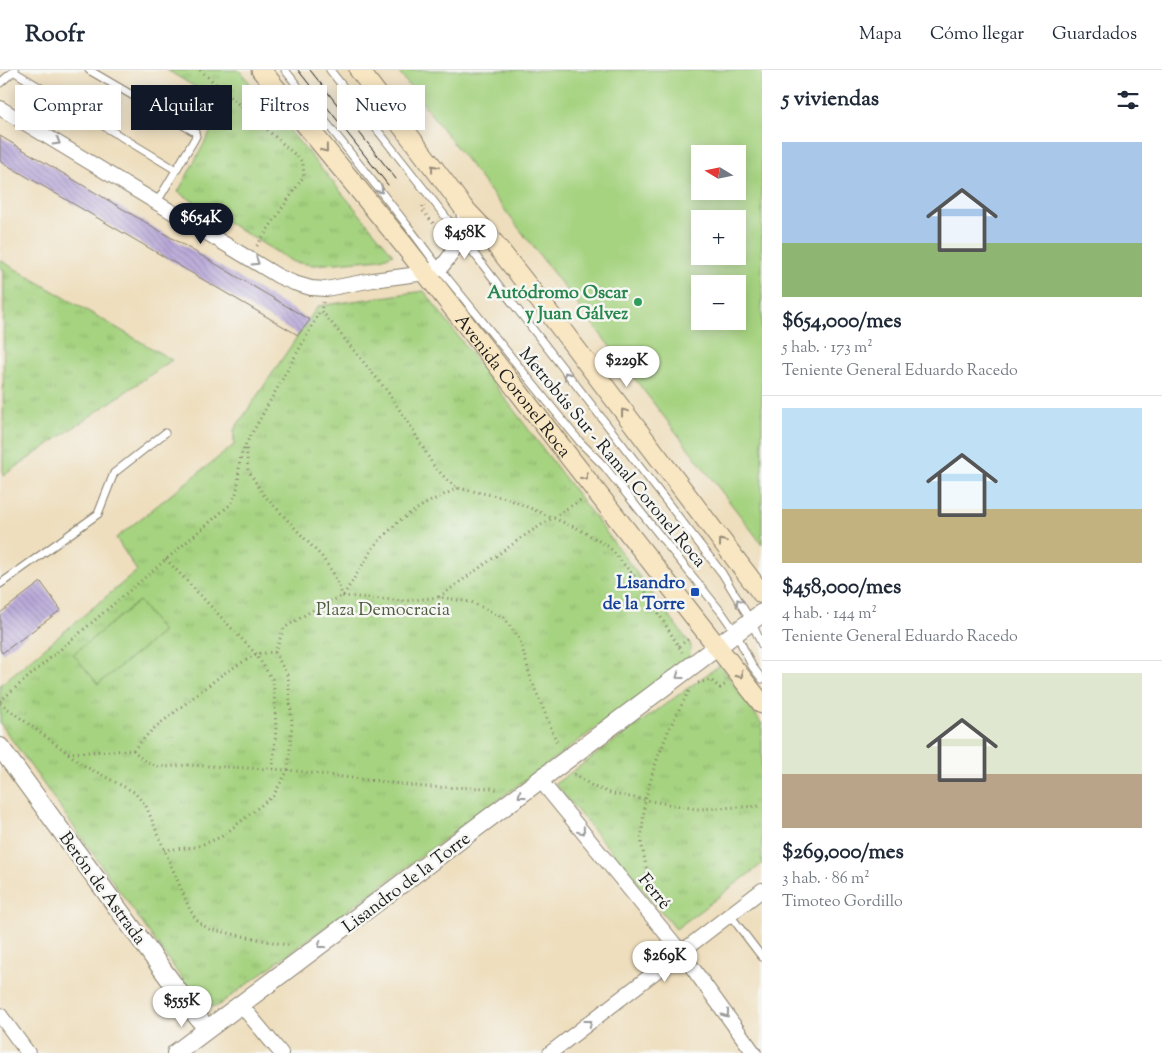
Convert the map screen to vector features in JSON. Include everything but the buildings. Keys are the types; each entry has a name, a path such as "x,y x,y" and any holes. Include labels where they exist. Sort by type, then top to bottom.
{"main road":[{"name":"Avenida Coronel Roca","path":"261,70 433,271 595,490 762,704"},
{"path":"359,70 463,207 480,225 540,301 762,594"}],"street":[{"path":"0,108 278,276 311,288 326,289 433,271 450,256 454,249 464,220 463,207"},
{"name":"Lisandro de la Torre","path":"176,1053 757,617"},
{"name":"Berón de Astrada","path":"0,747 207,1029"},
{"name":"Ferré","path":"540,780 681,952 754,1053"},
{"path":"550,1053 762,890"},
{"path":"241,1005 281,1053"},
{"path":"0,1015 28,1053"}],"lane":[{"path":"89,70 195,132 194,140 157,202"},
{"name":"Metrobús Sur - Ramal Coronel Roca","path":"285,70 413,233 433,271 580,442 604,466 722,613 736,633 752,666 762,679"},
{"name":"Metrobús Sur - Ramal Coronel Roca","path":"330,70 757,617 762,645"},
{"path":"0,83 14,71 176,170"},
{"path":"0,584 98,514 114,473 165,433"},
{"path":"730,915 762,957"}],"path":[{"path":"200,70 300,159 303,164 304,176 248,257"},
{"path":"413,233 440,211"},
{"path":"314,950 209,929 198,922 190,910 146,806 134,792 80,764 0,702 231,504 235,498 238,486 241,456 246,444 321,310 326,289"},
{"path":"321,310 386,391 433,465 448,480 458,488 506,498 579,529 609,547 640,583 692,667 695,684 688,692 669,728 655,765 645,800 641,841 648,876 658,901"},
{"path":"246,444 248,470 263,494 322,557 333,573 343,596"},
{"path":"343,596 374,545 400,520 425,504 458,488"},
{"path":"439,596 524,536 595,490"},
{"path":"166,559 256,654 272,679 276,728 273,769"},
{"path":"164,850 196,847 221,837 273,796 288,770 292,722 288,677 275,652 284,628 321,605 343,596 405,601 439,596 470,602 504,618 520,640 531,679 570,772 594,787 613,794 696,809 762,806"},
{"path":"68,753 133,750 152,730 223,674 256,654 275,652"},
{"path":"133,750 143,760 165,767 187,765 288,770 424,787 492,788 519,796"}],"green space":[{"path":"167,70 239,70 252,85 242,85 242,130 289,130 393,254 381,259 314,265 293,262 178,192 211,130 232,130 232,85 192,85"},
{"name":"Autódromo Oscar y Juan Gálvez","path":"397,70 762,70 762,544 425,106 425,85 409,85"},
{"path":"0,260 172,360 3,476 4,270 0,267"},
{"name":"Plaza Democracia","path":"424,291 691,645 690,659 216,1007 202,1005 0,723 0,685 137,571 116,538 234,445 234,430 318,306"},
{"path":"139,601 163,632 98,684 73,654"},
{"path":"720,665 762,724 762,864 676,929 555,784"}],"tram line":[{"path":"298,70 388,185"},
{"path":"310,70 396,179"}],"place":[{"name":"Autódromo Oscar y Juan Gálvez","path":"638,302"},
{"name":"Lisandro de la Torre","path":"695,592"}]}
